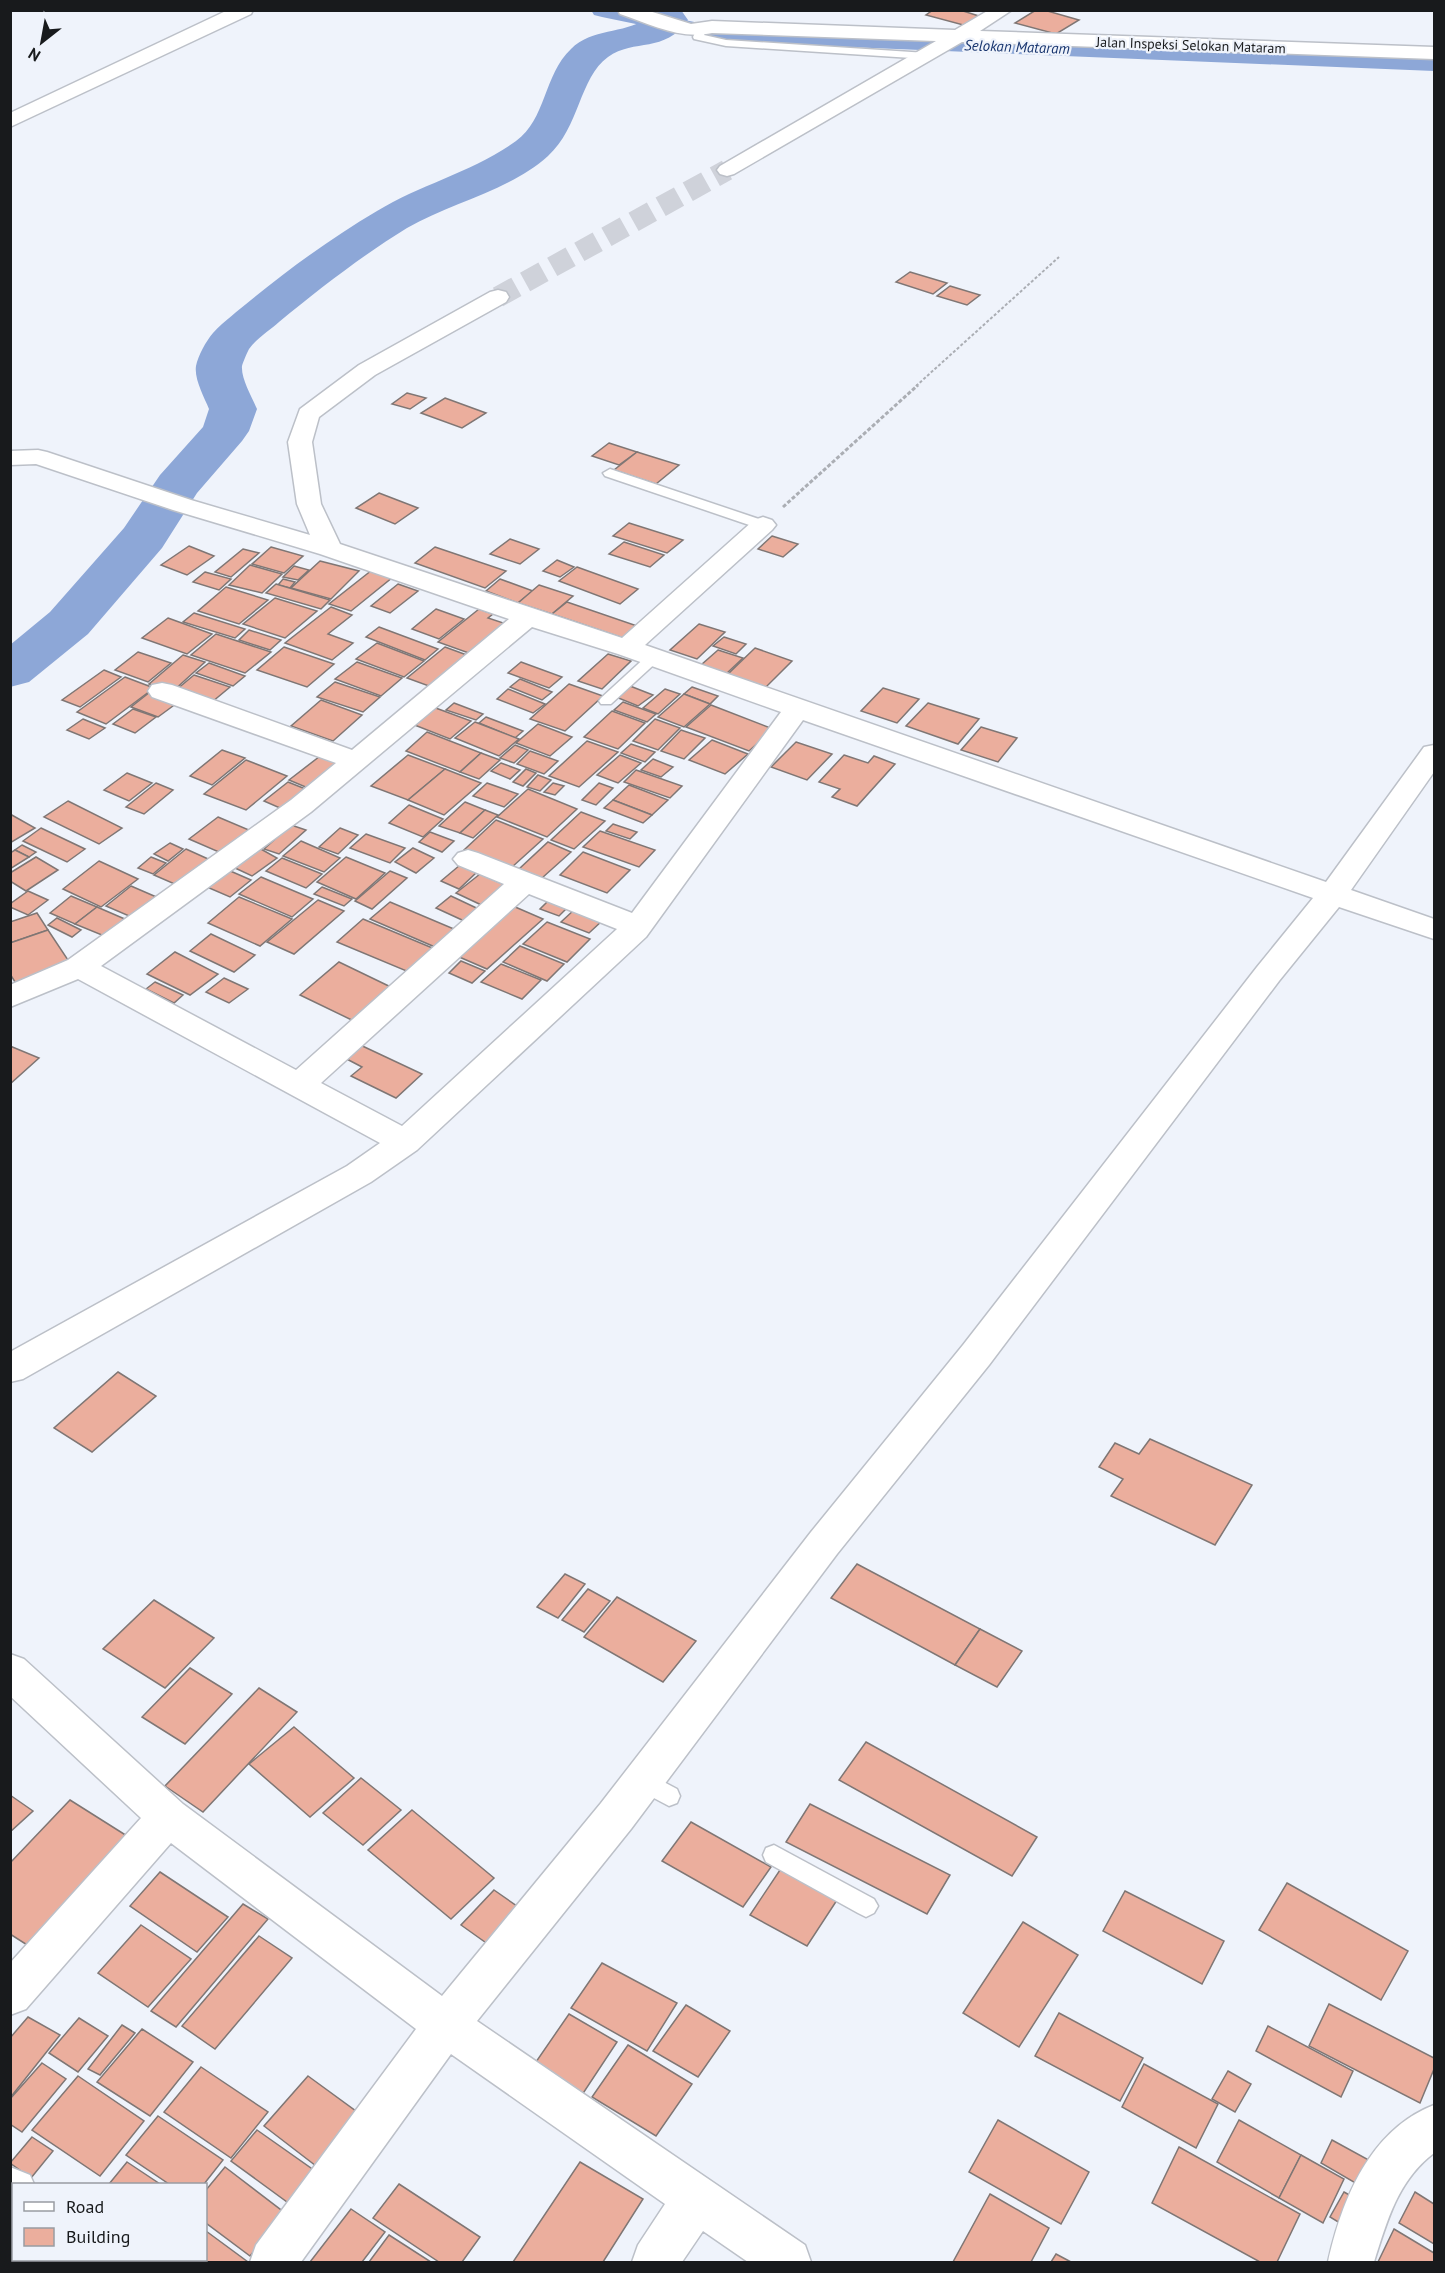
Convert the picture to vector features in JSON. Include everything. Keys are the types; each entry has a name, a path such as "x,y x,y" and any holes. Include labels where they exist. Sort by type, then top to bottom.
{"street":[{"path":"10,121 244,10"},
{"name":"Jalan Inspeksi Selokan Mataram","path":"627,10 656,21 704,32 943,46 1434,53"},
{"path":"727,170 1003,10"},
{"path":"329,549 309,504 300,442 308,414 367,370 498,297"},
{"path":"10,458 38,457 182,505 329,549 654,657 797,709 1434,929"},
{"path":"627,648 763,525"},
{"path":"10,997 79,967 301,806 528,617"},
{"path":"162,691 357,761"},
{"path":"10,1369 359,1174 405,1142 637,926 797,709"},
{"path":"273,2262 446,2025 656,1789 824,1543 976,1355 1238,1012 1332,895 1434,753"},
{"path":"468,860 637,926"},
{"path":"299,1085 524,882"},
{"path":"79,967 405,1142"},
{"path":"10,1671 168,1817 446,2025 788,2262"},
{"path":"10,1995 168,1817"},
{"path":"1351,2262 1368,2210 1386,2169 1417,2137 1434,2127"},
{"path":"655,2262 696,2199"}],"lane":[{"path":"704,32 726,43 943,46"},
{"path":"610,473 763,525"},
{"path":"606,701 654,657"},
{"path":"774,1855 866,1906"}],"path":[{"path":"763,525 1059,257"}],"building":[{"path":"933,10 960,10 982,17 967,26 926,15"},
{"path":"1036,10 1044,10 1079,20 1056,34 1015,23"},
{"path":"910,272 947,283 933,294 896,282"},
{"path":"950,286 980,295 967,305 937,296"},
{"path":"407,393 426,398 410,409 392,404"},
{"path":"445,398 486,413 462,428 421,413"},
{"path":"609,443 637,452 619,465 592,456"},
{"path":"637,452 679,465 656,484 614,470"},
{"path":"379,493 418,508 395,524 356,508"},
{"path":"629,523 683,540 667,553 613,536"},
{"path":"772,536 798,544 783,557 758,549"},
{"path":"510,539 539,549 520,564 490,554"},
{"path":"624,542 664,555 650,567 609,554"},
{"path":"189,546 214,556 187,575 161,565"},
{"path":"271,547 303,556 284,573 252,564"},
{"path":"435,547 506,571 485,588 415,563"},
{"path":"243,549 259,553 231,577 215,572"},
{"path":"557,560 574,567 560,577 543,571"},
{"path":"320,561 359,571 331,599 291,588"},
{"path":"250,565 282,574 262,593 229,585"},
{"path":"294,566 309,570 298,580 283,577"},
{"path":"577,567 638,589 620,604 559,581"},
{"path":"372,570 393,577 351,611 329,604"},
{"path":"205,572 231,579 219,590 193,582"},
{"path":"283,579 295,582 290,588 278,585"},
{"path":"500,579 533,591 518,603 486,591"},
{"path":"276,584 330,600 321,609 266,593"},
{"path":"398,584 418,591 390,613 371,606"},
{"path":"539,585 573,596 552,614 518,603"},
{"path":"226,587 268,600 239,624 198,611"},
{"path":"275,598 317,611 285,638 243,624"},
{"path":"567,602 643,628 629,640 552,614"},
{"path":"331,607 352,615 328,634 353,643 332,660 285,643"},
{"path":"436,609 464,619 439,639 412,629"},
{"path":"479,609 493,614 488,618 512,626 477,656 438,642"},
{"path":"194,613 245,629 235,638 183,622"},
{"path":"168,618 212,634 187,654 142,638"},
{"path":"699,624 725,632 697,659 670,650"},
{"path":"379,627 438,649 425,660 366,637"},
{"path":"249,630 281,640 270,650 239,640"},
{"path":"216,634 271,652 245,673 191,655"},
{"path":"724,637 746,644 736,654 713,646"},
{"path":"377,643 424,661 404,677 356,659"},
{"path":"284,647 334,664 307,687 257,670"},
{"path":"445,647 475,658 437,689 407,678"},
{"path":"755,648 792,661 766,687 728,674"},
{"path":"718,650 743,658 726,674 701,665"},
{"path":"138,652 171,663 148,682 115,670"},
{"path":"608,654 631,661 602,689 578,681"},
{"path":"183,655 205,662 172,692 149,684"},
{"path":"357,662 402,678 381,696 335,679"},
{"path":"521,662 562,677 549,688 508,673"},
{"path":"209,663 245,676 233,686 196,673"},
{"path":"104,670 121,677 80,707 62,700"},
{"path":"194,675 230,687 212,702 176,690"},
{"path":"125,677 154,688 106,724 77,712"},
{"path":"520,679 552,692 542,700 510,687"},
{"path":"335,682 380,697 363,712 317,697"},
{"path":"569,684 603,696 565,731 530,719"},
{"path":"630,686 653,695 638,706 616,697"},
{"path":"692,687 718,696 710,704 684,694"},
{"path":"883,688 919,699 897,723 861,711"},
{"path":"508,689 545,704 533,713 497,699"},
{"path":"665,689 680,694 658,714 643,708"},
{"path":"150,692 177,703 158,717 131,707"},
{"path":"684,694 710,704 684,727 658,717"},
{"path":"321,700 362,715 333,741 291,726"},
{"path":"623,702 656,714 647,722 614,710"},
{"path":"454,703 483,714 476,720 446,710"},
{"path":"928,703 979,719 958,744 906,726"},
{"path":"711,705 773,729 749,751 686,727"},
{"path":"433,707 471,721 450,739 412,724"},
{"path":"133,709 156,717 135,733 113,724"},
{"path":"612,711 645,723 618,749 584,737"},
{"path":"486,717 523,731 515,738 479,723"},
{"path":"83,719 105,728 89,739 67,730"},
{"path":"655,719 680,728 658,750 633,741"},
{"path":"475,722 519,739 499,756 455,738"},
{"path":"538,724 572,737 550,756 516,743"},
{"path":"981,727 1017,738 998,762 961,750"},
{"path":"681,730 705,738 684,759 661,751"},
{"path":"427,732 481,753 460,772 406,751"},
{"path":"712,740 748,754 725,774 689,760"},
{"path":"587,741 618,752 579,787 549,776"},
{"path":"796,742 832,754 807,780 771,767"},
{"path":"631,744 655,752 645,762 621,753"},
{"path":"515,745 528,750 514,763 500,758"},
{"path":"222,750 245,758 212,785 190,776"},
{"path":"530,751 558,761 544,774 517,764"},
{"path":"324,753 349,763 315,791 289,780"},
{"path":"481,753 500,760 479,779 460,772"},
{"path":"408,755 445,769 408,800 371,786"},
{"path":"620,755 641,763 618,783 597,775"},
{"path":"844,755 868,763 874,756 895,764 857,806 832,797 840,789 819,782"},
{"path":"653,759 673,767 661,777 641,770"},
{"path":"246,760 287,776 246,810 204,794"},
{"path":"501,763 520,770 510,779 491,771"},
{"path":"445,769 481,783 444,815 408,800"},
{"path":"526,769 536,773 523,786 513,782"},
{"path":"636,770 682,786 670,798 624,782"},
{"path":"127,773 152,783 129,801 104,790"},
{"path":"538,775 551,780 540,791 527,787"},
{"path":"288,782 313,792 289,812 264,801"},
{"path":"156,783 173,790 144,814 126,807"},
{"path":"487,783 518,794 504,807 473,796"},
{"path":"553,783 564,786 555,795 544,792"},
{"path":"599,783 613,788 596,805 582,800"},
{"path":"629,785 668,800 652,815 613,800"},
{"path":"528,789 577,809 547,837 497,817"},
{"path":"613,800 652,815 643,823 604,808"},
{"path":"68,801 122,828 99,844 44,817"},
{"path":"465,802 485,810 460,833 439,826"},
{"path":"409,805 443,819 423,837 389,823"},
{"path":"485,810 498,815 473,838 460,833"},
{"path":"581,812 605,821 574,849 551,840"},
{"path":"10,814 35,828 10,843"},
{"path":"218,817 256,833 228,856 189,839"},
{"path":"496,820 543,839 511,868 464,850"},
{"path":"613,824 637,832 630,839 606,831"},
{"path":"291,825 306,830 279,854 264,849"},
{"path":"41,828 85,849 67,862 23,841"},
{"path":"340,828 358,835 338,854 319,847"},
{"path":"600,831 655,850 639,867 583,847"},
{"path":"430,832 454,841 442,852 419,842"},
{"path":"366,834 405,848 390,863 350,848"},
{"path":"301,841 340,858 324,872 283,856"},
{"path":"548,842 571,852 542,878 519,869"},
{"path":"170,843 183,849 168,861 154,854"},
{"path":"22,845 36,852 29,857 15,850"},
{"path":"259,848 277,858 252,876 233,867"},
{"path":"413,848 434,858 416,873 395,862"},
{"path":"186,849 217,863 186,889 154,875"},
{"path":"15,850 29,857 10,869 10,853"},
{"path":"583,852 630,870 607,893 560,875"},
{"path":"36,857 58,870 26,891 10,881 10,873"},
{"path":"151,857 166,863 153,874 138,868"},
{"path":"346,857 385,873 356,899 317,882"},
{"path":"282,858 322,874 306,888 266,871"},
{"path":"99,861 138,879 101,907 63,889"},
{"path":"460,865 477,872 459,889 441,881"},
{"path":"228,870 251,880 230,897 207,887"},
{"path":"390,871 407,878 372,909 355,901"},
{"path":"480,874 514,889 490,909 456,893"},
{"path":"261,877 313,899 292,917 239,894"},
{"path":"131,886 161,899 136,919 106,906"},
{"path":"322,887 352,899 344,906 314,894"},
{"path":"28,891 48,900 28,915 10,907 10,904"},
{"path":"71,896 97,907 75,924 50,913"},
{"path":"451,896 487,913 473,925 436,908"},
{"path":"553,896 572,903 559,916 540,909"},
{"path":"239,897 292,919 260,946 208,923"},
{"path":"318,900 344,911 294,954 267,942"},
{"path":"390,902 461,932 442,950 370,919"},
{"path":"506,903 543,919 487,969 450,953"},
{"path":"97,907 134,923 114,940 75,924"},
{"path":"575,909 603,920 589,933 561,922"},
{"path":"37,913 48,930 10,943 10,922"},
{"path":"57,918 81,930 72,937 48,925"},
{"path":"363,919 442,952 416,975 337,942"},
{"path":"547,922 590,939 567,962 523,944"},
{"path":"48,930 72,966 17,985 10,974 10,943"},
{"path":"211,934 255,955 234,972 190,951"},
{"path":"520,946 564,964 547,981 503,962"},
{"path":"175,952 218,974 190,995 147,974"},
{"path":"461,961 485,971 472,983 449,973"},
{"path":"339,962 397,990 358,1023 300,995"},
{"path":"501,964 541,980 522,999 481,982"},
{"path":"224,978 248,989 229,1003 206,992"},
{"path":"155,982 183,995 174,1003 146,989"},
{"path":"356,1043 422,1074 396,1098 351,1076 362,1067 341,1056"},
{"path":"10,1046 39,1058 10,1084"},
{"path":"118,1372 156,1396 92,1452 54,1428"},
{"path":"1150,1439 1252,1485 1215,1545 1111,1496 1123,1479 1099,1467 1115,1443 1139,1454"},
{"path":"857,1564 980,1629 955,1665 831,1598"},
{"path":"565,1574 585,1584 558,1618 537,1607"},
{"path":"588,1589 610,1601 584,1632 562,1620"},
{"path":"617,1597 696,1641 663,1682 584,1637"},
{"path":"154,1600 214,1638 165,1688 103,1649"},
{"path":"980,1629 1022,1651 997,1687 955,1665"},
{"path":"190,1668 232,1694 185,1744 142,1717"},
{"path":"259,1688 297,1712 203,1812 165,1786"},
{"path":"294,1727 354,1778 310,1817 249,1764"},
{"path":"866,1742 1037,1837 1012,1876 839,1780"},
{"path":"361,1778 401,1810 363,1845 323,1813"},
{"path":"10,1795 33,1811 10,1832"},
{"path":"70,1800 135,1841 35,1950 10,1934 10,1863"},
{"path":"810,1804 950,1875 927,1914 786,1842"},
{"path":"412,1810 494,1878 451,1919 368,1850"},
{"path":"691,1822 771,1867 743,1907 662,1861"},
{"path":"782,1867 839,1897 807,1946 750,1915"},
{"path":"160,1872 228,1917 197,1952 130,1906"},
{"path":"1287,1883 1408,1951 1381,2000 1259,1930"},
{"path":"494,1890 524,1911 492,1947 461,1925"},
{"path":"1125,1891 1224,1941 1202,1984 1103,1931"},
{"path":"243,1904 268,1919 176,2027 151,2011"},
{"path":"1023,1922 1078,1955 1019,2047 963,2013"},
{"path":"141,1925 191,1959 148,2007 98,1973"},
{"path":"259,1936 292,1958 215,2049 182,2026"},
{"path":"602,1963 677,2003 647,2051 571,2008"},
{"path":"1329,2004 1434,2058 1434,2069 1420,2103 1309,2046"},
{"path":"686,2005 730,2031 698,2077 653,2051"},
{"path":"1059,2013 1143,2058 1120,2101 1035,2056"},
{"path":"569,2014 617,2042 576,2104 527,2075"},
{"path":"28,2017 60,2035 10,2098 10,2038"},
{"path":"79,2018 108,2036 78,2072 49,2053"},
{"path":"122,2025 135,2033 100,2075 88,2069"},
{"path":"1268,2026 1353,2071 1341,2097 1256,2051"},
{"path":"142,2029 193,2062 150,2116 97,2082"},
{"path":"628,2045 692,2084 656,2136 592,2097"},
{"path":"42,2063 66,2079 22,2132 10,2124 10,2099"},
{"path":"1144,2064 1218,2104 1196,2148 1122,2107"},
{"path":"201,2067 268,2112 231,2158 164,2112"},
{"path":"1228,2071 1251,2084 1235,2112 1212,2099"},
{"path":"78,2076 144,2121 100,2176 32,2130"},
{"path":"308,2076 364,2117 320,2169 264,2126"},
{"path":"158,2116 223,2160 205,2183 168,2183 126,2155"},
{"path":"998,2120 1089,2172 1061,2224 969,2172"},
{"path":"1239,2120 1301,2155 1279,2198 1217,2162"},
{"path":"257,2130 325,2178 298,2210 231,2161"},
{"path":"32,2137 53,2151 31,2178 10,2163"},
{"path":"1332,2140 1376,2164 1364,2188 1321,2163"},
{"path":"1179,2147 1300,2214 1277,2262 1260,2262 1152,2203"},
{"path":"1301,2155 1344,2179 1323,2223 1279,2198"},
{"path":"127,2162 158,2183 110,2183"},
{"path":"580,2162 643,2199 603,2262 513,2262"},
{"path":"225,2167 285,2213 250,2256 207,2224 207,2189"},
{"path":"399,2184 480,2237 462,2262 439,2262 373,2218"},
{"path":"1344,2192 1362,2202 1348,2228 1330,2217"},
{"path":"1415,2192 1434,2204 1434,2244 1399,2223"},
{"path":"990,2194 1049,2228 1031,2262 953,2262"},
{"path":"351,2209 385,2232 362,2262 310,2262"},
{"path":"1394,2229 1434,2253 1434,2262 1378,2262"},
{"path":"207,2232 248,2262 141,2262 207,2261"},
{"path":"389,2235 431,2262 369,2262"},
{"path":"1056,2254 1071,2262 1051,2262"}],"waterway":[{"name":"Selokan Mataram","path":"602,10 723,35 1434,64"},
{"path":"10,671 69,623 144,537 177,485 225,431 233,409 224,388 219,367 229,343 293,288 393,219 510,164 533,148 548,133 575,69 584,57 597,47 612,41 649,34 669,20 658,10"}],"tunnel":[{"path":"498,297 727,170"}]}
